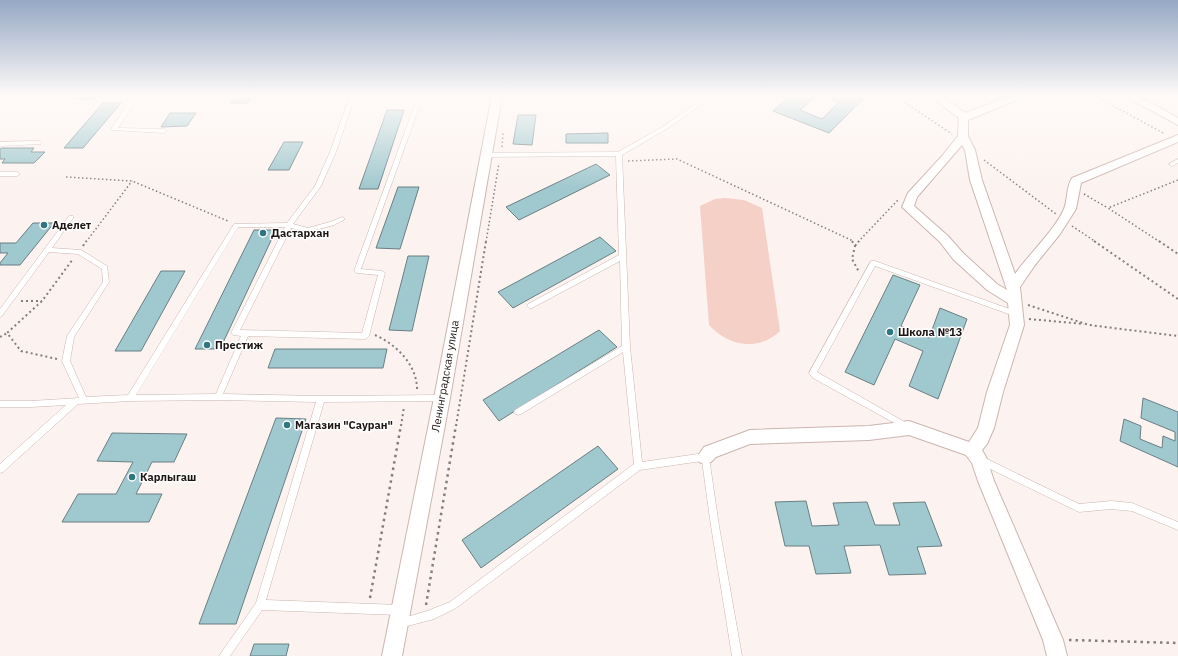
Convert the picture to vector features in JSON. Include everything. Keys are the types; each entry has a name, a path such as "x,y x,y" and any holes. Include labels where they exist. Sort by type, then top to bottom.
{"street":[{"name":"Ленинградская улица","path":"392,656 442,398 491,127"},
{"path":"961,127 959,137 946,158 912,196 908,207 944,239 958,256 992,287 1015,305"},
{"path":"959,137 970,150 976,180 1015,305 1016,325 995,392 986,428 980,439 975,454 1053,640 1057,656"},
{"path":"1015,305 1030,262 1056,232 1070,209 1076,181 1176,139"},
{"path":"705,457 710,452 750,437 869,433 909,428 975,454"}],"lane":[{"path":"116,127 114,129 164,131"},
{"path":"342,127 318,186 290,225 234,333 365,336 382,273 357,271 410,127"},
{"path":"486,155 620,158 668,127"},
{"path":"0,144 38,143"},
{"path":"620,158 626,348 638,466"},
{"path":"1172,164 1178,161"},
{"path":"0,174 17,174"},
{"path":"0,314 71,217"},
{"path":"130,398 236,225 290,225 308,230 332,224 342,219"},
{"path":"47,250 79,252 104,268 106,282 71,336 66,361 84,401"},
{"path":"530,306 623,256"},
{"path":"909,428 816,376 813,372 872,264 874,262 1015,305"},
{"path":"218,397 245,334"},
{"path":"518,412 626,348"},
{"path":"0,404 75,402 130,398 442,398"},
{"path":"224,656 260,605 321,399"},
{"path":"0,469 75,402"},
{"path":"975,454 1079,508 1111,505 1132,507 1178,526"},
{"path":"260,605 368,609 399,617 423,618 443,611 453,605 638,466 705,457 737,656"}],"path":[{"path":"423,618 501,155 504,127"},
{"path":"943,127 959,137"},
{"path":"1153,127 1176,139"},
{"path":"620,158 677,159 851,240 855,246"},
{"path":"66,177 132,181 236,225"},
{"path":"1108,208 1178,180"},
{"path":"0,338 42,300 132,181"},
{"path":"1075,189 1108,208 1178,254"},
{"path":"863,280 852,259 855,246 902,195"},
{"path":"1015,305 1089,325 1178,336"},
{"path":"1015,305 1089,325"},
{"path":"366,330 391,343 412,368 418,382 415,398"},
{"path":"7,333 21,351 66,361"},
{"path":"368,609 406,398"},
{"path":"1053,640 1178,643"}],"shaded area":[{"path":"725,198 744,200 762,208 780,331 771,338 762,342 743,344 734,342 725,338 709,325 700,206 715,199"}],"building":[{"path":"83,127 101,127 83,148 64,148"},
{"path":"381,127 399,127 378,189 359,189"},
{"path":"516,127 534,127 532,145 513,144"},
{"path":"813,127 835,127 829,133"},
{"path":"608,133 608,143 566,143 566,134"},
{"path":"284,142 303,142 289,170 268,170"},
{"path":"34,148 31,152 45,152 34,163 2,163 5,159 0,159 0,149"},
{"path":"596,164 610,175 519,220 506,207"},
{"path":"398,187 419,187 400,249 376,248"},
{"path":"33,223 54,223 20,265 0,265 8,253 0,253 0,243 16,243"},
{"path":"254,230 276,230 220,349 195,349"},
{"path":"600,237 616,251 513,308 498,292"},
{"path":"408,256 429,256 412,331 389,330"},
{"path":"161,271 185,271 141,351 115,351"},
{"name":"Школа №13","path":"893,275 920,285 901,326 929,338 940,308 967,319 938,399 909,386 923,351 895,339 874,385 845,372"},
{"path":"599,330 617,347 499,421 483,400"},
{"path":"275,349 387,349 383,368 268,368"},
{"path":"1143,398 1178,412 1178,467 1120,441 1124,419 1141,426 1140,439 1162,448 1163,436 1175,441 1175,432 1141,418"},
{"path":"276,418 306,419 236,624 199,624"},
{"path":"112,433 187,434 174,462 152,462 136,494 162,494 149,522 62,522 78,494 116,494 133,462 97,461"},
{"path":"598,446 618,469 481,568 462,540"},
{"path":"806,501 812,526 839,525 833,503 867,502 875,525 900,525 893,503 925,502 942,546 917,547 926,574 889,575 880,545 844,546 851,573 816,574 809,546 785,546 775,502"},
{"path":"254,644 289,644 286,656 250,656"}],"place":[{"name":"Аделет","path":"44,225"},
{"name":"Дастархан","path":"263,233"},
{"name":"Школа №13","path":"890,332"},
{"name":"Престиж","path":"207,345"},
{"name":"Магазин \"Сауран\"","path":"287,425"},
{"name":"Карлыгаш","path":"132,477"}]}
